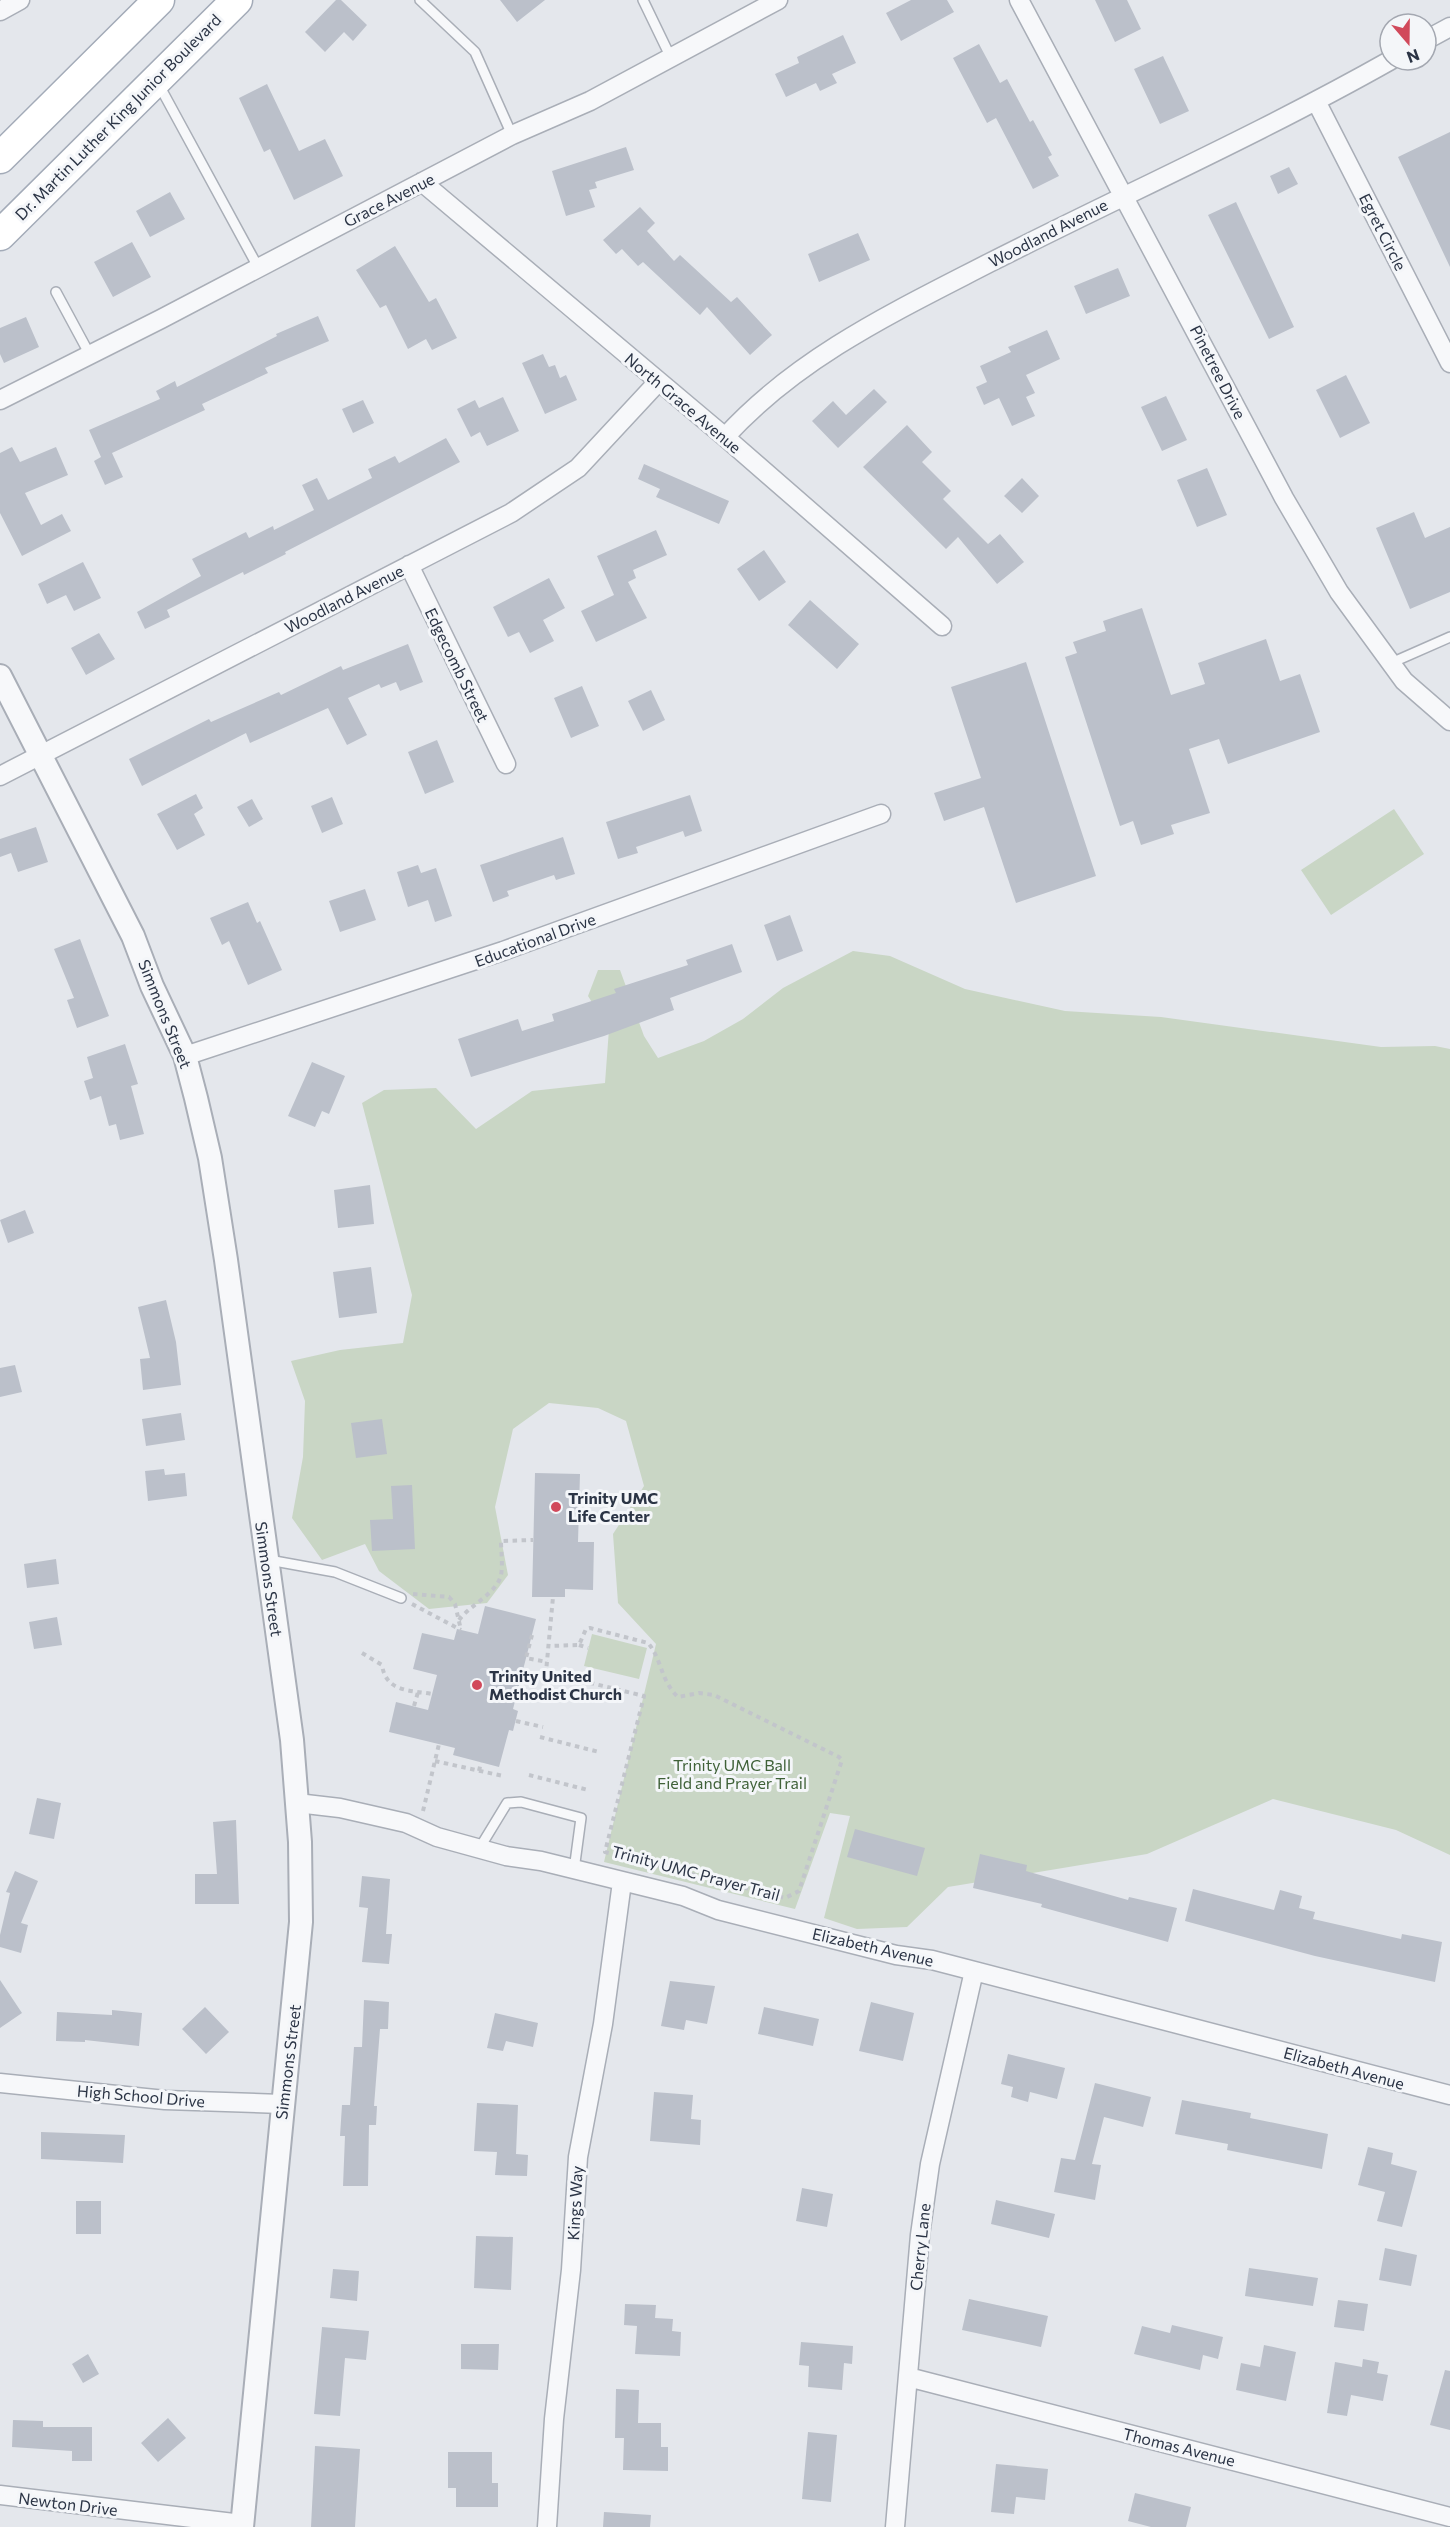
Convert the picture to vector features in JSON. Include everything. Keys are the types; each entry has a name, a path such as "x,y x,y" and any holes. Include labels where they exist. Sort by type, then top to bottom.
{"main road":[{"path":"0,158 159,0"},
{"name":"Dr. Martin Luther King Junior Boulevard","path":"0,235 237,0"}],"street":[{"path":"0,11 20,0"},
{"name":"Grace Avenue","path":"0,400 512,135 590,101 778,0"},
{"name":"Pinetree Drive","path":"1020,0 1125,194 1284,498 1339,592 1404,681 1450,721"},
{"name":"Woodland Avenue","path":"725,437 775,388 860,329 1125,194 1316,101 1378,67"},
{"name":"Egret Circle","path":"1316,101 1450,363"},
{"name":"North Grace Avenue","path":"422,182 725,437 942,627"},
{"name":"Woodland Avenue","path":"0,776 511,513 578,468 658,382"},
{"name":"Edgecomb Street","path":"409,565 506,764"},
{"name":"Simmons Street","path":"0,676 133,936 152,986 185,1056 210,1158 225,1248 292,1740 297,1803 301,1922 297,1982 282,2104 242,2526"},
{"name":"Educational Drive","path":"185,1056 503,951 881,814"},
{"name":"Elizabeth Avenue","path":"297,1803 340,1808 406,1823 479,1849 683,1896 718,1910 896,1955 932,1960 1450,2095"},
{"name":"Kings Way","path":"548,2527 555,2420 571,2270 578,2157 603,2024 622,1882"},
{"name":"Cherry Lane","path":"895,2527 930,2164 974,1971"},
{"name":"High School Drive","path":"0,2083 165,2100 282,2104"},
{"name":"Thomas Avenue","path":"908,2377 1450,2517"},
{"name":"Newton Drive","path":"0,2495 242,2526"}],"lane":[{"path":"420,0 475,52 512,135"},
{"path":"643,0 671,58"},
{"path":"156,80 258,267"},
{"path":"56,292 90,355"},
{"path":"1391,663 1450,637"},
{"path":"267,1559 334,1572 401,1598"},
{"path":"479,1849 507,1803 521,1802 581,1818 574,1870"}],"path":[{"path":"459,1620 469,1607 488,1594 501,1576 501,1541 533,1540"},
{"path":"415,1593 449,1597 455,1604 461,1630 401,1598 415,1593"},
{"path":"550,1702 546,1672 553,1597"},
{"name":"Trinity UMC Prayer Trail","path":"546,1672 644,1696 605,1852 785,1898 799,1891 842,1760 714,1695 699,1693 678,1697 664,1679 656,1655 648,1643 590,1628 586,1629 579,1645"},
{"path":"532,1635 526,1658 547,1662"},
{"path":"549,1646 579,1645 588,1648"},
{"path":"362,1653 382,1665 383,1677 394,1688 432,1694"},
{"path":"414,1707 418,1692"},
{"path":"516,1721 543,1727"},
{"path":"540,1737 599,1752"},
{"path":"419,1829 439,1744"},
{"path":"435,1761 503,1776"},
{"path":"479,1771 481,1762"},
{"path":"529,1775 588,1790"}],"green space":[{"path":"1394,809 1424,854 1331,915 1301,870"},
{"name":"Trinity UMC Ball Field and Prayer Trail","path":"853,951 890,956 965,989 1065,1011 1161,1017 1381,1047 1435,1046 1450,1049 1450,1855 1396,1830 1273,1799 1147,1854 948,1887 907,1927 857,1929 824,1918 850,1816 830,1813 795,1909 604,1862 656,1644 618,1603 613,1534 644,1486 626,1421 598,1408 549,1403 513,1429 495,1507 508,1575 487,1603 429,1609 379,1571 365,1544 322,1560 292,1518 303,1457 305,1401 291,1361 340,1350 403,1343 412,1295 362,1103 384,1090 436,1088 476,1129 532,1091 605,1083 609,1029 588,996 598,970 620,970 644,1036 658,1058 704,1041 743,1019 783,988"},
{"path":"592,1634 647,1648 639,1679 584,1666"}],"building":[{"path":"336,0 341,0 367,25 353,41 344,32 325,52 305,32"},
{"path":"500,0 545,0 517,22"},
{"path":"911,0 947,0 954,12 901,41 886,13"},
{"path":"1095,0 1127,0 1141,29 1115,42"},
{"path":"843,35 856,63 832,74 837,83 820,91 816,83 786,97 775,74 799,63 797,57"},
{"path":"979,44 1000,83 1007,79 1030,122 1033,120 1052,155 1048,157 1059,176 1033,189 996,118 987,123 953,58"},
{"path":"1163,56 1189,111 1160,124 1134,69"},
{"path":"267,84 299,151 325,139 343,176 294,200 270,149 264,152 239,98"},
{"path":"1450,132 1450,267 1398,157"},
{"path":"626,147 634,170 595,182 597,188 589,190 595,207 566,216 552,171"},
{"path":"1289,167 1298,184 1278,194 1270,176"},
{"path":"170,192 185,219 150,237 136,211"},
{"path":"1236,202 1294,327 1269,339 1208,215"},
{"path":"640,207 655,223 647,231 674,261 680,255 731,302 737,297 772,335 750,355 707,307 700,315 643,262 638,266 622,249 616,254 603,240"},
{"path":"858,233 870,260 819,282 808,254"},
{"path":"132,242 151,277 113,297 94,262"},
{"path":"395,246 429,302 436,298 457,338 432,350 426,339 408,349 386,305 380,308 356,270"},
{"path":"1118,268 1130,296 1086,314 1074,286"},
{"path":"318,316 329,341 265,368 268,373 202,404 205,410 112,453 123,477 105,485 94,461 101,457 89,430 160,399 156,391 175,381 177,387 277,336 276,334"},
{"path":"26,317 39,347 4,363 0,354 0,328"},
{"path":"1047,330 1060,359 1026,375 1035,393 1026,397 1035,416 1012,426 999,398 984,405 976,387 987,382 980,366 1011,352 1008,347"},
{"path":"543,354 549,367 555,365 560,378 566,375 577,400 545,414 522,363"},
{"path":"1346,375 1370,423 1340,438 1316,390"},
{"path":"874,389 887,402 838,448 812,421 833,401 846,415"},
{"path":"1166,396 1187,440 1162,451 1141,407"},
{"path":"503,397 519,431 487,446 480,432 471,437 457,409 475,400 479,408"},
{"path":"363,400 374,423 353,433 342,409"},
{"path":"907,425 932,452 922,462 951,491 943,499 988,544 1000,534 1024,562 997,584 958,537 946,549 863,467"},
{"path":"446,438 460,462 285,552 286,554 244,575 243,572 167,610 170,617 145,629 137,612 201,576 192,559 246,532 249,538 273,526 274,530 314,510 302,485 317,478 328,500 372,478 368,469 395,456 399,463"},
{"path":"12,447 20,462 56,447 68,475 25,493 41,525 62,514 71,531 22,556 0,513 0,453"},
{"path":"644,464 729,501 719,524 656,497 660,489 638,479"},
{"path":"1207,468 1227,515 1197,527 1177,480"},
{"path":"1022,478 1039,496 1022,513 1004,496"},
{"path":"1414,512 1425,538 1450,527 1450,592 1410,609 1376,528"},
{"path":"656,530 667,555 633,570 636,578 628,582 647,618 596,642 581,611 614,595 597,556"},
{"path":"764,550 786,582 759,601 737,569"},
{"path":"83,562 101,598 74,611 66,595 47,604 38,584"},
{"path":"549,578 565,608 543,620 554,641 530,653 519,632 508,637 493,607"},
{"path":"810,600 859,644 837,669 788,625"},
{"path":"1142,608 1171,695 1205,684 1198,663 1266,639 1280,681 1300,674 1320,732 1228,764 1219,739 1189,749 1210,813 1171,825 1174,834 1141,845 1133,821 1120,826 1065,657 1077,653 1073,642 1106,631 1103,621"},
{"path":"99,633 115,659 86,675 71,648"},
{"path":"408,644 423,682 400,691 396,682 381,688 379,684 348,698 367,735 347,745 328,708 250,743 246,733 142,786 129,759 209,719 211,722 279,692 281,695 341,666 343,670"},
{"path":"1026,662 1096,876 1016,903 984,807 944,821 934,793 981,778 951,687"},
{"path":"582,686 599,726 571,738 554,698"},
{"path":"651,690 665,720 643,731 628,701"},
{"path":"437,740 454,782 425,794 408,752"},
{"path":"196,794 203,808 194,814 205,835 177,850 157,814"},
{"path":"690,795 702,831 685,837 683,831 636,847 638,853 618,859 606,822"},
{"path":"332,797 343,824 322,833 311,806"},
{"path":"252,799 263,819 249,827 237,807"},
{"path":"36,827 48,862 18,872 11,853 0,857 0,839"},
{"path":"563,837 575,874 556,880 554,875 507,891 509,896 493,902 480,865"},
{"path":"418,865 421,873 436,868 452,916 435,922 428,900 408,907 397,872"},
{"path":"365,889 376,920 340,932 329,901"},
{"path":"248,902 257,923 260,921 282,970 248,985 229,941 222,945 210,918"},
{"path":"790,915 803,951 777,961 764,925"},
{"path":"80,939 109,1016 77,1028 67,1000 74,998 54,949"},
{"path":"732,944 742,972 670,998 674,1010 604,1036 471,1077 458,1039 518,1019 522,1031 554,1021 552,1014 616,993 614,989 688,965 686,960"},
{"path":"125,1044 138,1084 131,1086 144,1134 120,1140 116,1124 109,1126 101,1096 90,1100 84,1081 93,1078 87,1057"},
{"path":"312,1062 345,1076 329,1114 322,1111 315,1127 288,1116"},
{"path":"370,1185 374,1224 338,1228 334,1190"},
{"path":"25,1210 34,1233 8,1243 0,1220"},
{"path":"371,1267 377,1313 339,1318 333,1272"},
{"path":"166,1300 176,1342 181,1385 143,1390 140,1359 150,1358 138,1307"},
{"path":"15,1365 22,1392 0,1397 0,1368"},
{"path":"181,1413 185,1440 146,1446 142,1419"},
{"path":"382,1419 387,1454 356,1458 351,1423"},
{"path":"164,1469 165,1475 185,1473 187,1496 148,1501 145,1471"},
{"name":"Trinity UMC Life Center","path":"535,1473 580,1474 578,1542 594,1542 593,1590 565,1589 565,1597 532,1597"},
{"path":"412,1485 415,1549 372,1551 370,1520 393,1519 391,1486"},
{"path":"56,1559 59,1584 27,1588 24,1564"},
{"name":"Trinity United Methodist Church","path":"485,1606 536,1619 513,1709 518,1711 513,1731 509,1730 499,1767 453,1755 455,1748 389,1732 396,1702 428,1710 437,1675 413,1669 422,1633 454,1640 457,1629 478,1634"},
{"path":"57,1617 62,1645 34,1649 29,1622"},
{"path":"37,1798 61,1803 54,1839 29,1834"},
{"path":"236,1820 239,1904 195,1904 195,1874 217,1874 213,1822"},
{"path":"855,1829 925,1848 917,1876 847,1857"},
{"path":"980,1854 1027,1865 1026,1871 1128,1900 1129,1897 1177,1908 1168,1942 1041,1907 1042,1904 973,1888"},
{"path":"15,1871 38,1881 21,1923 28,1925 21,1953 0,1947 0,1935 10,1893 6,1892"},
{"path":"362,1876 390,1879 386,1934 392,1934 389,1964 362,1962 368,1908 359,1907"},
{"path":"1193,1889 1274,1910 1280,1890 1302,1896 1299,1908 1315,1912 1313,1919 1401,1939 1402,1934 1442,1942 1435,1982 1315,1956 1185,1921"},
{"path":"0,1980 22,2013 0,2028"},
{"path":"670,1981 715,1986 707,2024 686,2020 684,2030 661,2026"},
{"path":"364,2000 389,2002 388,2029 380,2029 374,2106 377,2106 376,2125 369,2125 368,2186 343,2186 345,2136 340,2136 342,2105 350,2105 354,2047 362,2047"},
{"path":"871,2002 914,2013 903,2061 859,2051"},
{"path":"205,2007 229,2032 206,2054 182,2029"},
{"path":"764,2007 819,2019 813,2046 758,2034"},
{"path":"112,2010 142,2013 139,2046 85,2040 85,2042 56,2041 57,2012 112,2015"},
{"path":"495,2013 538,2023 533,2047 506,2041 503,2051 487,2048"},
{"path":"1008,2054 1065,2068 1057,2099 1030,2092 1028,2102 1011,2097 1013,2087 1001,2084"},
{"path":"1095,2083 1151,2097 1143,2127 1104,2117 1092,2164 1101,2165 1095,2200 1054,2192 1061,2158 1075,2160"},
{"path":"654,2092 693,2095 691,2119 701,2120 700,2145 650,2141"},
{"path":"1182,2100 1251,2113 1250,2118 1328,2134 1322,2169 1227,2150 1228,2144 1175,2134"},
{"path":"477,2103 518,2105 516,2154 528,2155 527,2176 495,2175 497,2152 474,2151"},
{"path":"41,2132 125,2135 123,2163 41,2159"},
{"path":"1368,2147 1393,2153 1391,2164 1417,2171 1402,2227 1377,2221 1385,2192 1358,2185"},
{"path":"802,2188 833,2194 827,2227 796,2221"},
{"path":"996,2200 1055,2214 1049,2238 991,2224"},
{"path":"76,2201 101,2201 101,2234 76,2234"},
{"path":"476,2236 513,2237 511,2290 474,2288"},
{"path":"1385,2248 1417,2255 1411,2286 1379,2280"},
{"path":"1249,2268 1318,2278 1313,2306 1245,2296"},
{"path":"333,2269 359,2271 357,2301 330,2298"},
{"path":"969,2299 1048,2316 1041,2347 962,2330"},
{"path":"1338,2300 1368,2304 1364,2331 1334,2327"},
{"path":"625,2304 656,2305 655,2318 673,2319 672,2331 681,2332 680,2356 635,2354 637,2326 624,2325"},
{"path":"1172,2325 1223,2337 1218,2359 1203,2355 1200,2370 1134,2354 1142,2326 1170,2333"},
{"path":"322,2327 369,2331 366,2360 345,2358 340,2416 314,2414"},
{"path":"801,2342 853,2346 852,2364 844,2363 842,2390 808,2387 809,2366 799,2365"},
{"path":"461,2344 499,2344 498,2370 461,2369"},
{"path":"1264,2345 1296,2352 1286,2401 1236,2390 1241,2363 1260,2367"},
{"path":"88,2354 99,2374 83,2383 72,2364"},
{"path":"1363,2359 1379,2362 1377,2373 1388,2375 1383,2401 1351,2395 1347,2416 1327,2413 1335,2362 1362,2367"},
{"path":"1445,2370 1450,2371 1450,2430 1430,2425"},
{"path":"616,2389 639,2390 638,2423 661,2423 661,2447 668,2447 668,2471 623,2470 624,2438 615,2438"},
{"path":"168,2418 186,2438 158,2462 141,2443"},
{"path":"13,2420 43,2421 43,2427 92,2427 92,2461 72,2461 72,2451 12,2447"},
{"path":"808,2432 837,2435 831,2502 802,2499"},
{"path":"315,2446 360,2449 355,2527 311,2527"},
{"path":"448,2452 492,2452 492,2483 498,2483 498,2507 456,2507 456,2488 448,2488"},
{"path":"996,2464 1048,2469 1045,2500 1016,2497 1014,2514 991,2512"},
{"path":"1135,2493 1191,2507 1186,2527 1151,2527 1128,2521"},
{"path":"604,2512 651,2515 650,2527 603,2527"}],"place":[{"name":"Trinity UMC Life Center","path":"556,1507"},
{"name":"Trinity United Methodist Church","path":"477,1685"}]}
